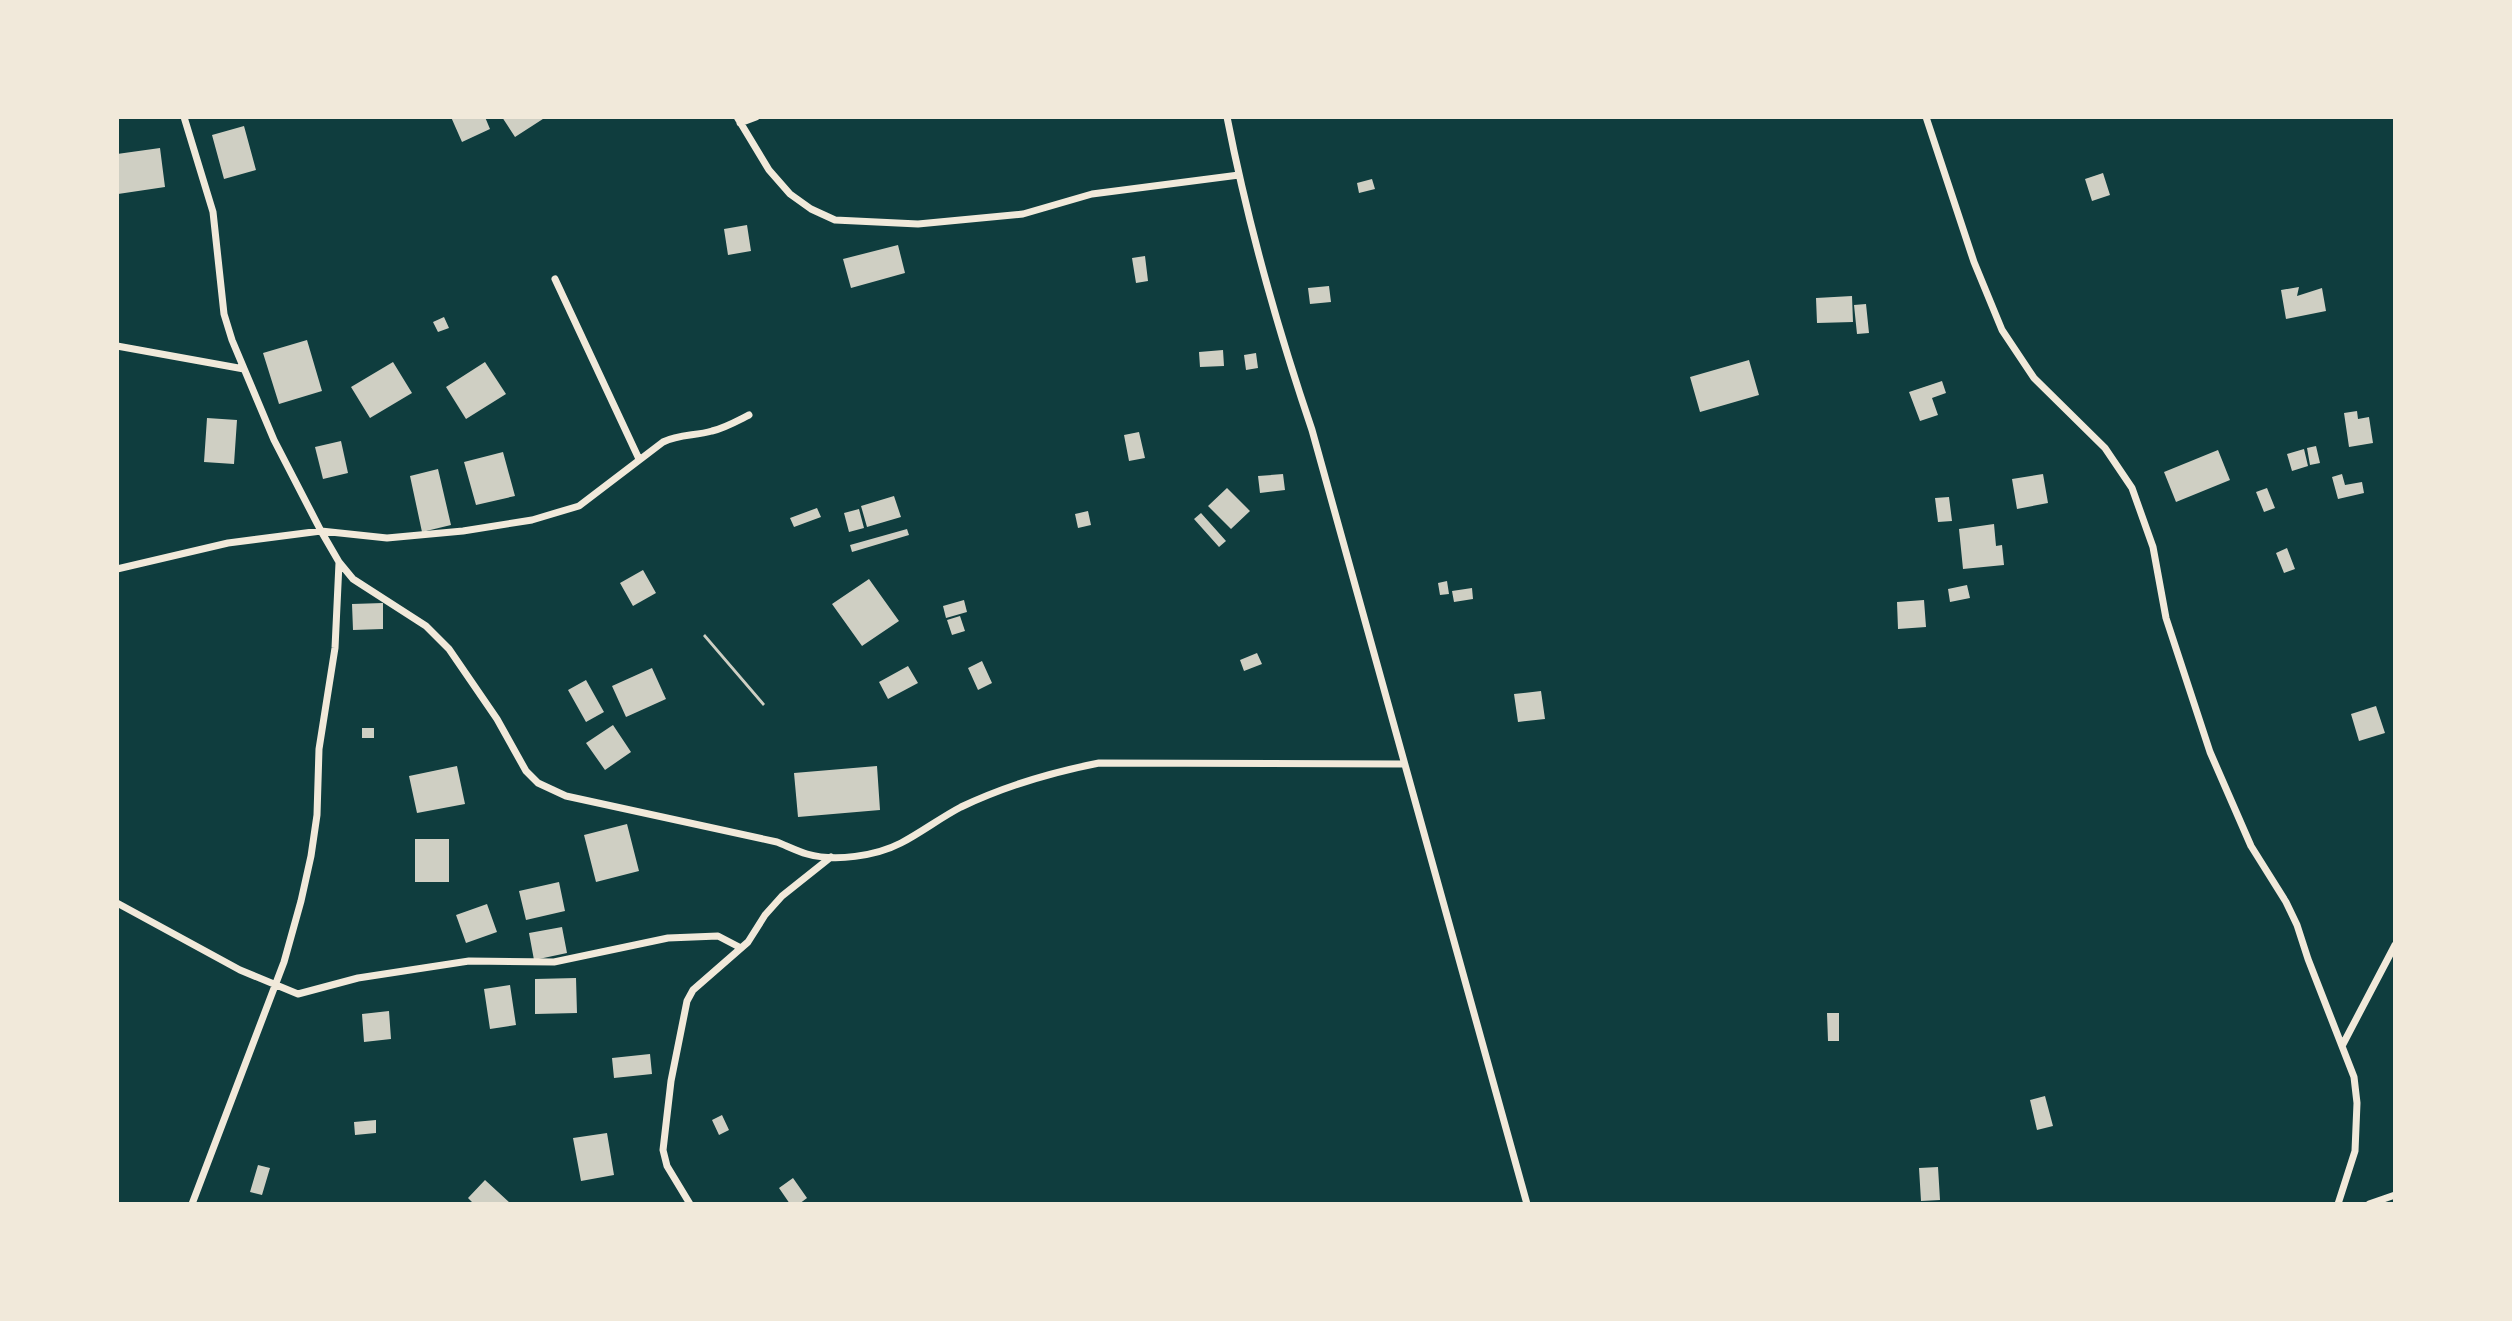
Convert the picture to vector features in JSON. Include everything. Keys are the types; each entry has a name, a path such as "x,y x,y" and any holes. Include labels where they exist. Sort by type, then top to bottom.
{"street":[{"path":"184,117 214,212 224,314 232,340 274,440 321,531 339,562 353,579 426,626 449,649 498,719 526,771 538,783 566,796 777,842 809,855 831,857 858,856 888,849 961,807 1003,790 1077,767 1099,763 1404,764"},
{"path":"757,117 738,120 769,170 790,194 811,209 835,220 918,224 1023,214 1093,194 1239,175"},
{"path":"1227,117 1252,234 1315,443 1527,1204"},
{"path":"1926,117 1974,262 2002,330 2034,378 2105,448 2132,488 2153,547 2166,618 2210,752 2251,846 2297,925 2354,1077 2357,1123 2355,1152 2339,1204"},
{"path":"555,279 639,458"},
{"path":"117,346 244,369"},
{"path":"117,569 228,543 321,531 387,538 463,531 532,520 579,506 639,458 676,435 715,431 749,415"},
{"path":"192,1204 275,987 291,937 311,856 317,815 319,750 335,648 339,562"},
{"path":"690,1204 667,1166 663,1150 669,1095 687,1001 693,990 748,942 765,915 782,897 831,857"},
{"path":"117,902 240,970 275,987 298,994 358,978 469,961 554,962 668,938 718,936 741,948"},
{"path":"2342,1046 2395,945"},
{"path":"2369,1204 2395,1195"}],"building":[{"path":"451,117 485,117 490,129 462,142"},
{"path":"502,117 546,117 515,137"},
{"path":"244,126 256,170 224,179 212,135"},
{"path":"160,148 165,187 118,194 117,154"},
{"path":"2103,173 2110,195 2092,201 2085,179"},
{"path":"1372,179 1375,189 1359,193 1357,183"},
{"path":"747,225 751,251 728,255 724,229"},
{"path":"898,245 905,273 851,288 843,259"},
{"path":"1145,256 1148,281 1136,283 1132,258"},
{"path":"1329,286 1331,302 1310,304 1308,288"},
{"path":"2299,287 2297,296 2322,288 2326,311 2286,319 2281,290"},
{"path":"1852,296 1853,322 1817,323 1816,298"},
{"path":"1866,304 1869,333 1857,334 1854,305"},
{"path":"444,317 449,328 438,332 433,322"},
{"path":"307,340 322,391 279,404 263,353"},
{"path":"1223,350 1224,366 1200,367 1199,352"},
{"path":"1256,353 1258,368 1246,370 1244,355"},
{"path":"1749,360 1759,395 1700,412 1690,377"},
{"path":"393,362 412,393 370,418 351,387"},
{"path":"485,362 506,394 466,419 446,387"},
{"path":"1942,381 1946,393 1932,398 1938,415 1920,421 1909,392"},
{"path":"2357,411 2358,419 2369,417 2373,443 2349,447 2344,413"},
{"path":"207,418 237,420 234,464 204,462"},
{"path":"1139,432 1145,458 1129,461 1124,435"},
{"path":"341,441 348,473 323,479 315,447"},
{"path":"2316,446 2320,463 2310,465 2307,448"},
{"path":"2304,449 2308,466 2292,471 2287,454"},
{"path":"2218,450 2230,480 2176,502 2164,472"},
{"path":"503,452 515,496 476,505 464,462"},
{"path":"438,469 451,525 422,532 410,476"},
{"path":"1283,474 1285,490 1260,493 1258,476"},
{"path":"2043,474 2048,503 2017,509 2012,479"},
{"path":"2342,474 2345,485 2362,482 2364,493 2338,499 2332,477"},
{"path":"1227,488 1250,511 1231,529 1208,506"},
{"path":"2267,488 2275,508 2264,512 2256,492"},
{"path":"894,496 901,517 867,527 861,506"},
{"path":"1949,497 1952,521 1938,522 1935,498"},
{"path":"817,508 821,517 794,527 790,518"},
{"path":"859,509 864,528 849,532 844,513"},
{"path":"1088,511 1091,525 1078,528 1075,514"},
{"path":"1201,513 1226,541 1219,547 1194,519"},
{"path":"1994,524 1996,546 2002,545 2004,565 1963,569 1959,529"},
{"path":"907,529 909,535 852,552 850,545"},
{"path":"2287,548 2295,569 2284,573 2276,553"},
{"path":"643,570 656,593 633,606 620,583"},
{"path":"869,579 899,621 862,646 832,604"},
{"path":"1447,581 1449,594 1440,595 1438,583"},
{"path":"1967,585 1970,598 1950,602 1948,589"},
{"path":"1472,588 1473,599 1454,602 1452,591"},
{"path":"964,600 967,612 946,618 943,606"},
{"path":"1924,600 1926,627 1898,629 1897,602"},
{"path":"383,603 383,629 353,630 352,604"},
{"path":"960,616 965,631 952,635 947,620"},
{"path":"705,634 765,704 763,706 703,636"},
{"path":"1257,653 1262,664 1244,671 1240,660"},
{"path":"982,661 992,683 978,690 968,668"},
{"path":"908,666 918,683 888,699 879,682"},
{"path":"652,668 666,699 626,717 612,686"},
{"path":"586,680 604,712 586,722 568,690"},
{"path":"1541,691 1545,719 1518,722 1514,694"},
{"path":"2376,706 2385,733 2359,741 2351,714"},
{"path":"613,725 631,752 605,770 586,743"},
{"path":"362,728 374,728 374,738 362,738"},
{"path":"457,766 465,804 417,813 409,776"},
{"path":"877,766 880,810 798,817 794,773"},
{"path":"627,824 639,871 596,882 584,835"},
{"path":"415,839 449,839 449,882 415,882"},
{"path":"559,882 565,911 526,920 519,891"},
{"path":"487,904 497,932 466,943 456,915"},
{"path":"562,927 567,953 534,960 529,933"},
{"path":"576,978 577,1013 535,1014 535,979"},
{"path":"510,985 516,1025 490,1029 484,989"},
{"path":"389,1011 391,1039 364,1042 362,1014"},
{"path":"1827,1013 1839,1013 1839,1041 1828,1041"},
{"path":"650,1054 652,1074 614,1078 612,1058"},
{"path":"2045,1096 2053,1126 2037,1130 2030,1100"},
{"path":"722,1115 729,1130 719,1135 712,1120"},
{"path":"376,1120 376,1133 355,1135 354,1122"},
{"path":"607,1133 614,1175 581,1181 573,1138"},
{"path":"258,1165 270,1168 262,1195 250,1192"},
{"path":"1938,1167 1940,1200 1921,1201 1919,1168"},
{"path":"793,1178 807,1198 799,1204 790,1204 779,1188"},
{"path":"485,1180 511,1204 474,1204 468,1198"}]}
